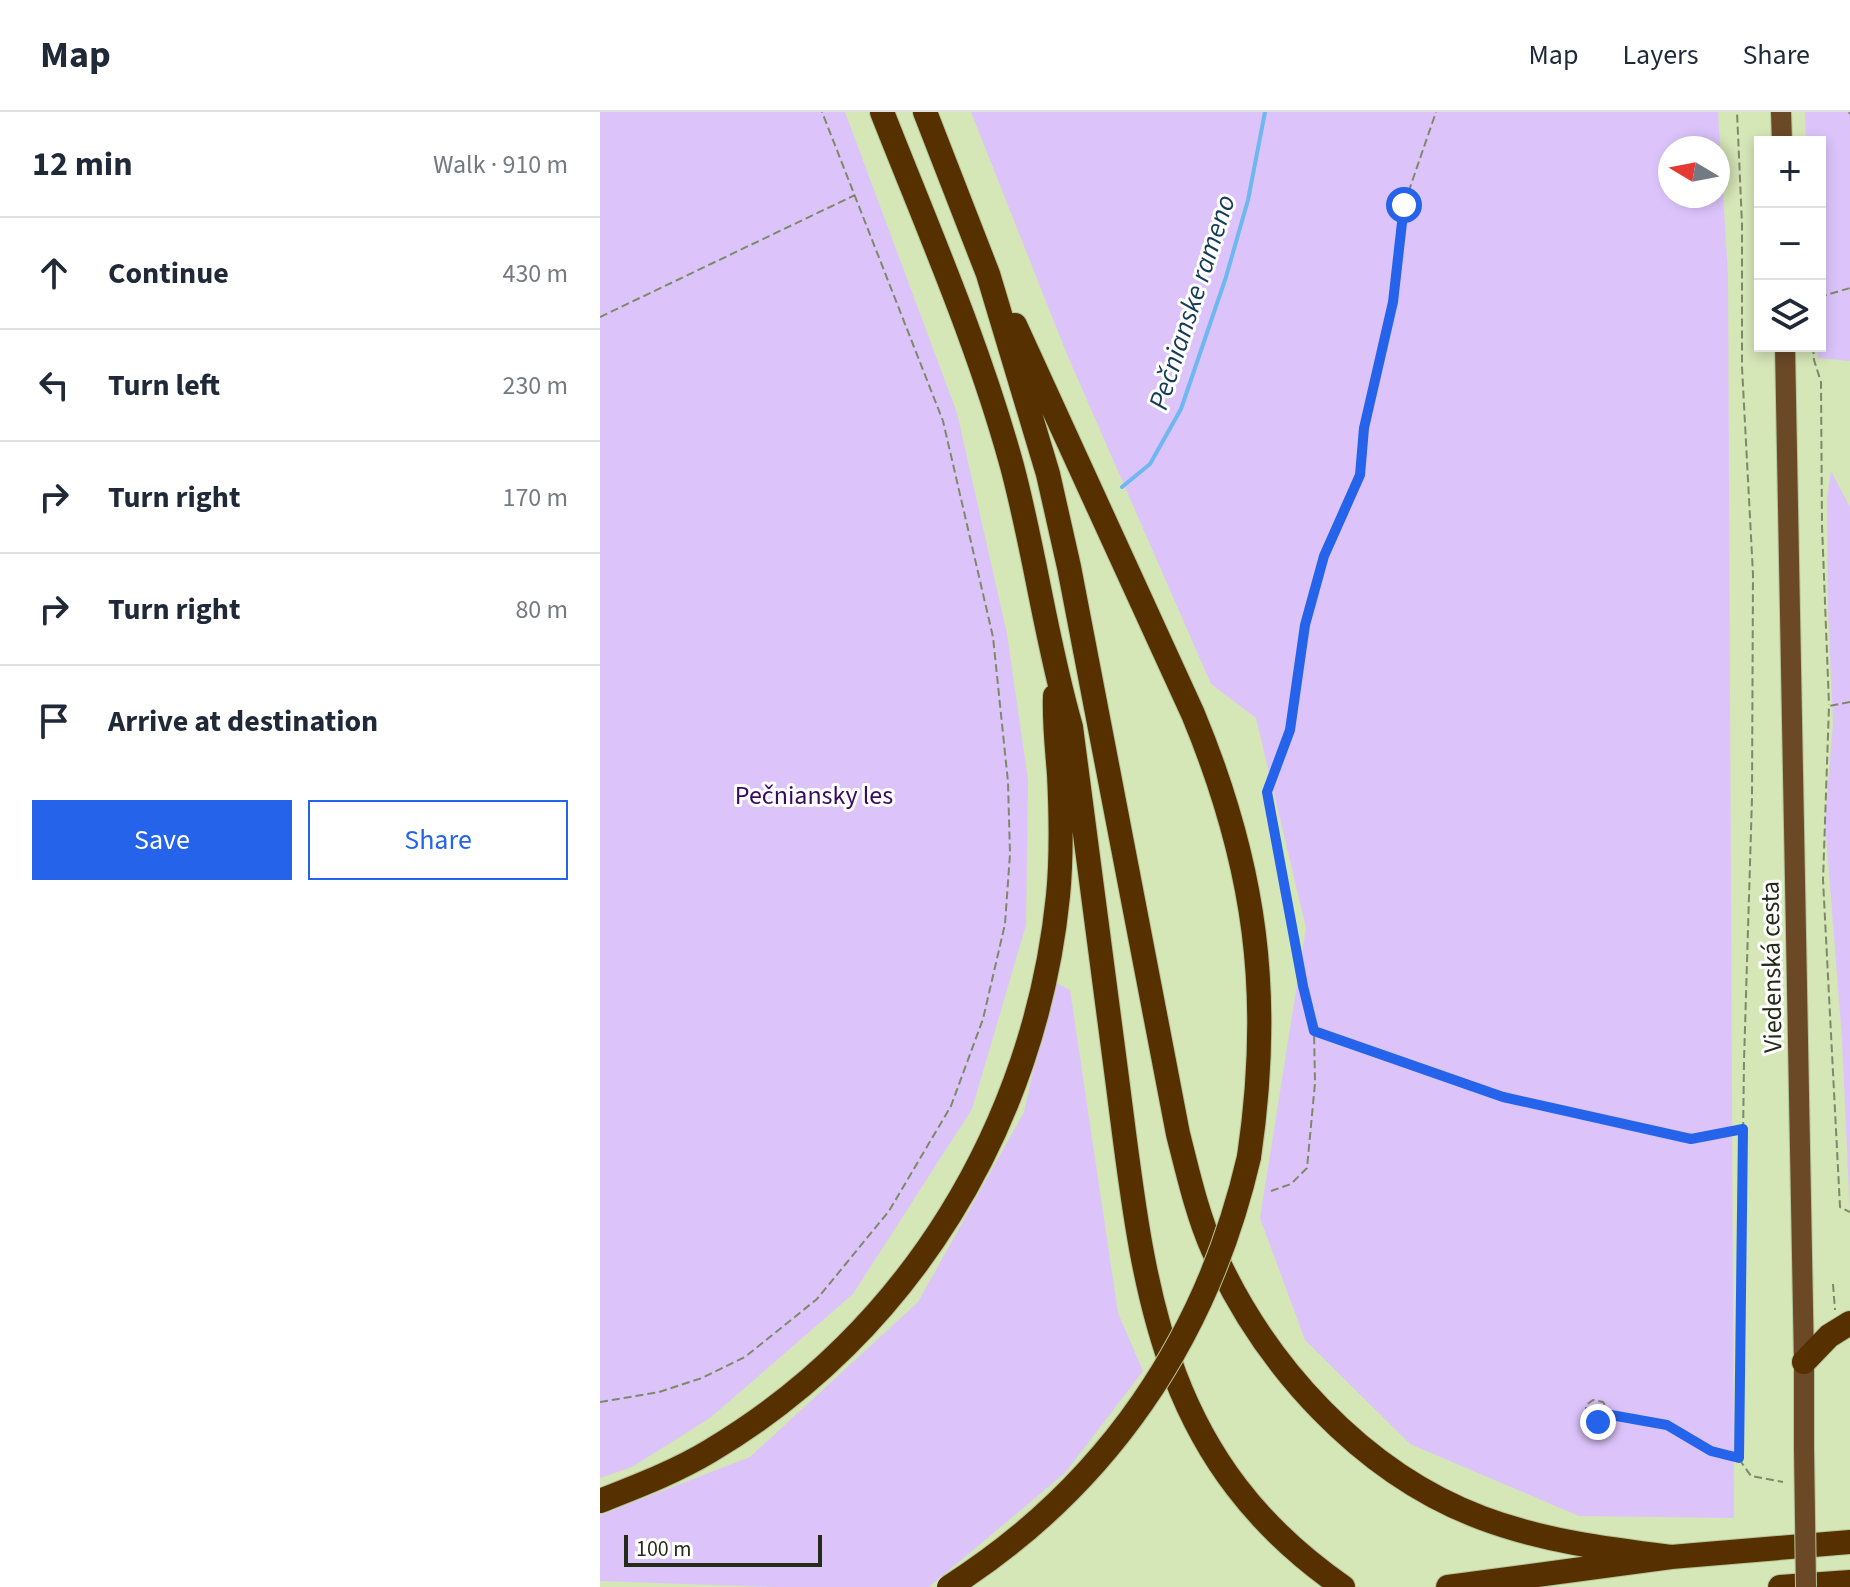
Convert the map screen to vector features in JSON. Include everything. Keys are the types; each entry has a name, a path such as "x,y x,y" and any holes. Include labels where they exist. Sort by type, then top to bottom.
{"highway":[{"path":"882,112 963,320 1011,462 1030,537 1055,673 1071,727 1136,1220 1151,1306 1174,1375 1207,1443 1244,1497 1289,1544 1343,1587"},
{"path":"925,112 988,274 1060,522 1178,1134 1203,1221 1227,1280 1268,1347 1319,1410 1343,1432 1409,1479 1479,1517 1520,1530 1602,1549 1671,1557"},
{"path":"949,1587 982,1566 1042,1518 1096,1462 1146,1399 1168,1364 1203,1298 1230,1229 1249,1157 1259,1072 1259,965 1244,868 1214,763 1031,356 988,274"},
{"path":"600,1501 656,1479 710,1451 813,1375 890,1300 912,1272 967,1187 1005,1113 1031,1035 1050,951 1059,870 1055,673"},
{"path":"1804,1362 1837,1328 1850,1323"},
{"path":"1448,1587 1671,1557 1850,1542"},
{"path":"1780,1587 1850,1582"}],"main road":[{"path":"1781,112 1782,136"},
{"name":"Viedenská cesta","path":"1785,352 1806,1587"}],"path":[{"path":"600,1402 659,1392 702,1378 745,1357 817,1299 889,1211 951,1106 983,1019 1005,924 1010,854 1008,782 993,637 943,421 822,112"},
{"path":"1271,1191 1291,1184 1307,1168 1315,1083 1314,1031 1267,792 1290,730 1305,625 1324,556 1360,475 1364,428 1393,302 1404,205 1436,112"},
{"path":"1737,112 1742,224 1742,367 1753,574 1752,798 1743,1129 1739,1458 1751,1476 1783,1482"},
{"path":"600,317 855,195"},
{"path":"1826,295 1850,288"},
{"path":"1813,352 1821,382 1822,526 1829,706 1823,880 1840,1207 1850,1212"},
{"path":"1829,706 1850,702"},
{"path":"1314,1031 1503,1097 1691,1139 1743,1129"},
{"path":"1611,1415 1603,1402 1593,1400 1586,1405 1586,1419 1598,1422 1611,1415 1667,1425 1711,1451 1739,1458"}],"green space":[{"name":"Pečniansky les","path":"600,112 845,112 957,413 1007,634 1028,780 1026,925 972,1109 853,1294 710,1418 632,1467 600,1478"},
{"path":"971,112 1718,112 1719,136 1658,136 1658,208 1724,208 1728,274 1734,1518 1579,1516 1410,1444 1305,1340 1260,1218 1306,928 1256,718 1211,684 1066,352"},
{"path":"1805,112 1850,112 1850,361 1818,358 1818,352 1826,352 1826,136 1806,136"},
{"path":"1831,471 1850,507 1850,1216 1842,1039 1825,822 1833,723 1827,499"},
{"path":"1053,981 1070,990 1118,1313 1143,1371 1065,1473 929,1587 774,1587 600,1581 600,1515 750,1457 918,1302 1024,1112"}],"waterway":[{"name":"Pečnianske rameno","path":"1122,487 1150,464 1181,409 1226,277 1248,200 1265,112"}],"route":[{"path":"1404,205 1393,302 1364,428 1360,475 1324,556 1305,625 1290,730 1267,792 1314,1031 1503,1097 1691,1139 1743,1129 1739,1458 1711,1451 1667,1425 1611,1415 1598,1422"}]}
